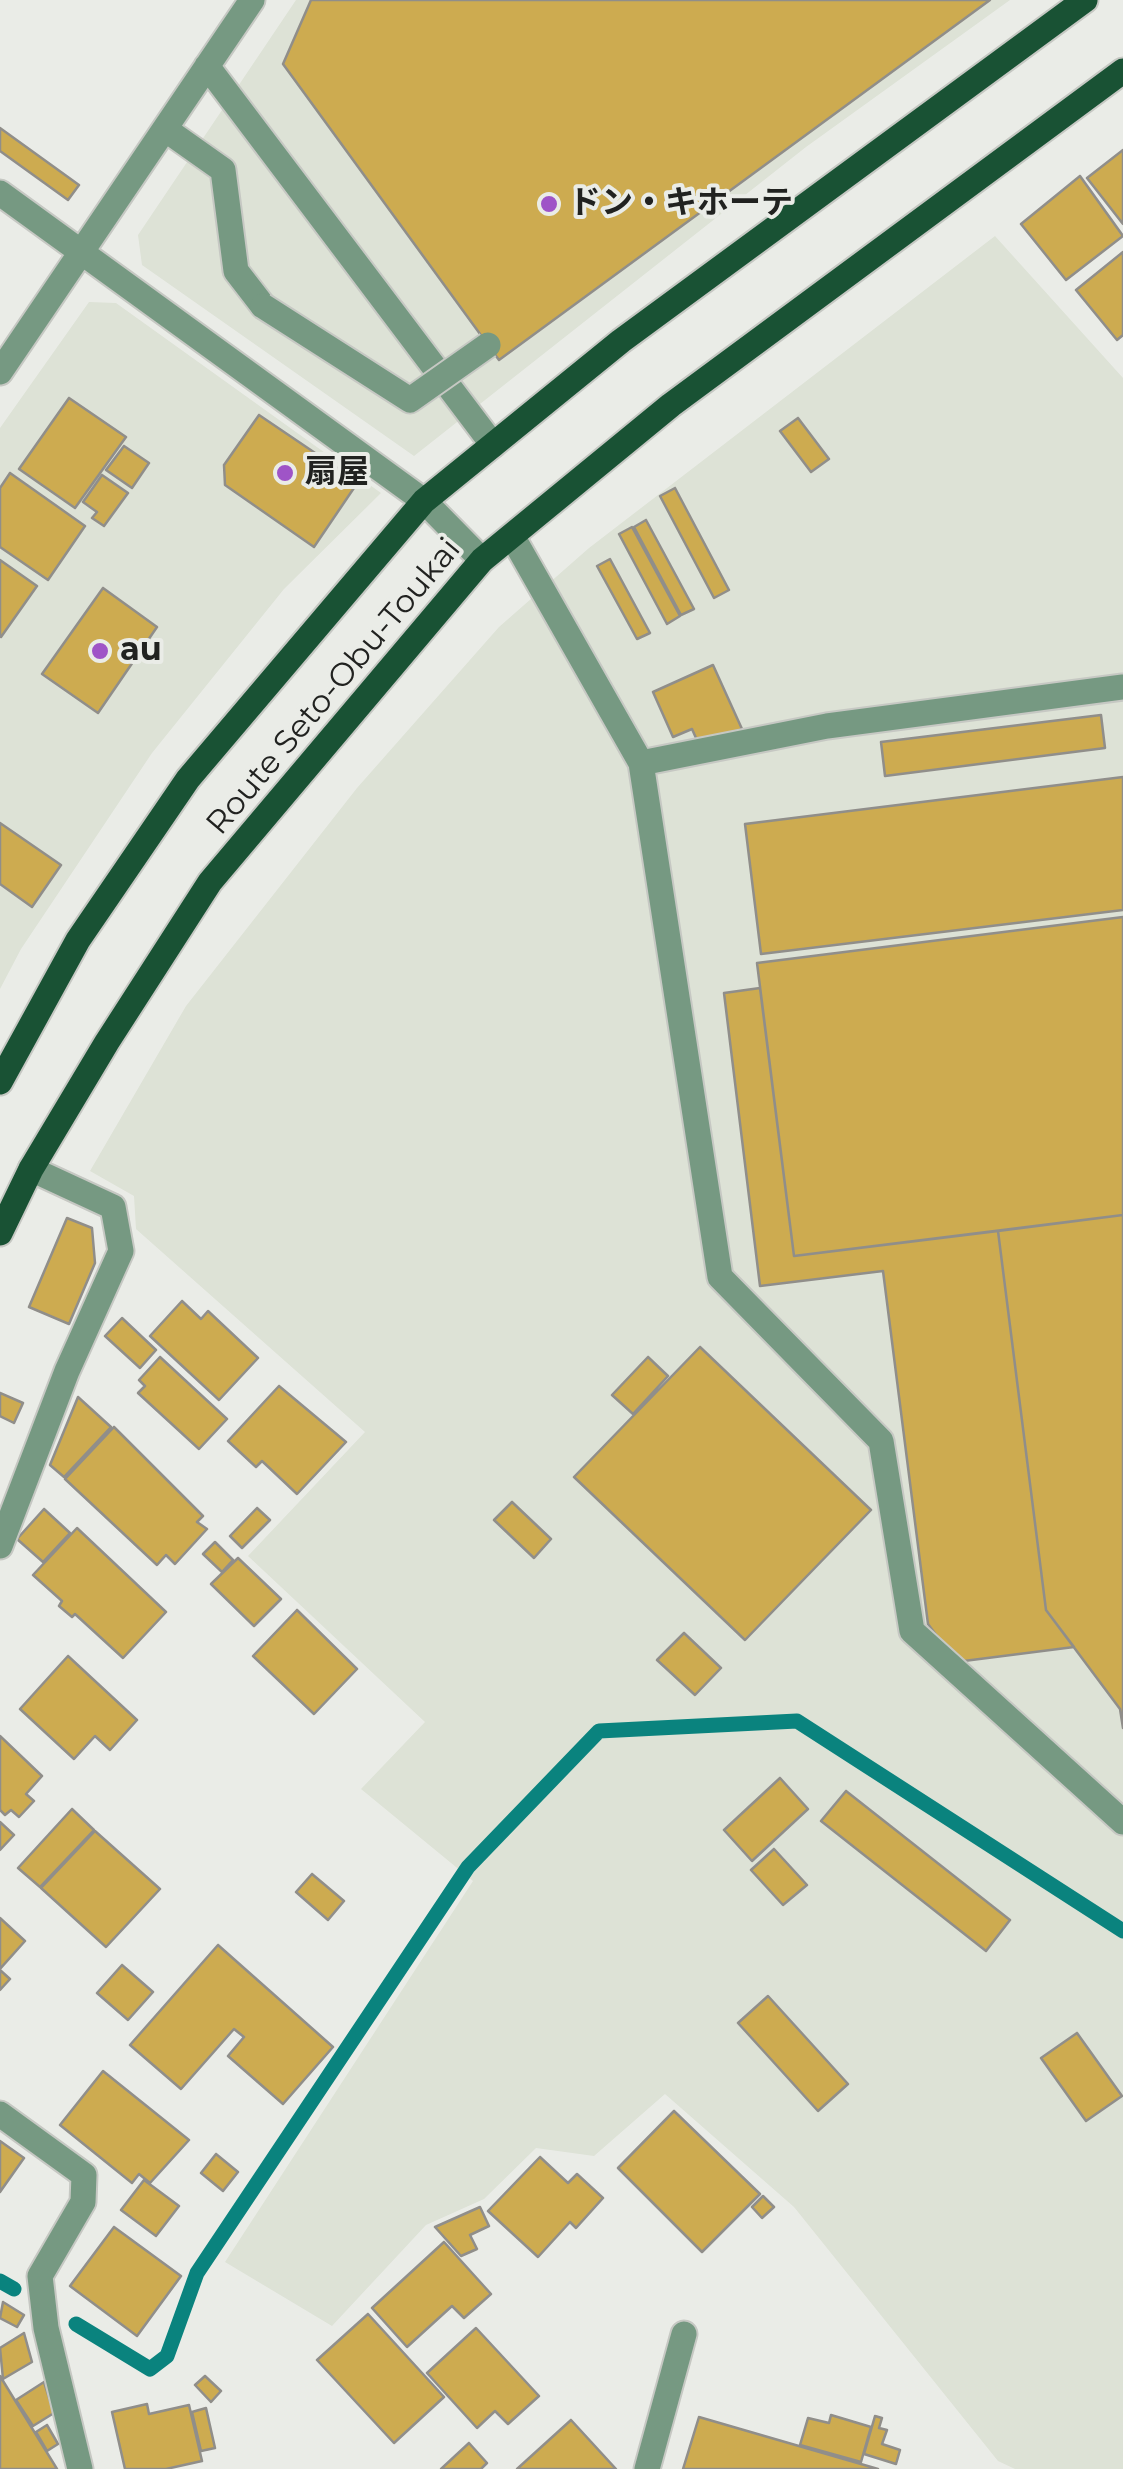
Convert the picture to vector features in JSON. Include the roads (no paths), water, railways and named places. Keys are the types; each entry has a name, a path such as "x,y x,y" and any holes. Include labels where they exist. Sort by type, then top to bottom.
{"main road":[{"name":"Route Seto-Obu-Toukai","path":"0,1082 78,940 188,780 424,501 620,341 1085,0"},
{"name":"Route Seto-Obu-Toukai","path":"0,1233 31,1169 210,882 482,560 672,406 1123,72"}],"street":[{"path":"0,372 252,0"},
{"path":"207,66 493,445"},
{"path":"166,128 223,170 236,271 263,306 410,400 488,345"},
{"path":"0,193 424,501 482,560"},
{"path":"512,536 642,764 720,1278 881,1440 912,1631 1123,1822"},
{"path":"642,764 827,726 1123,686"},
{"path":"0,1546 68,1370 121,1251 113,1207 31,1169"},
{"path":"0,2114 84,2175 83,2202 40,2276 46,2328 80,2469"},
{"path":"647,2469 684,2334"}],"waterway":[{"path":"76,2324 150,2369 167,2356 197,2273 468,1867 599,1731 797,1721 1123,1931"},
{"path":"0,2281 14,2289"}],"place":[{"name":"ドン・キホーテ","path":"549,204"},
{"name":"扇屋","path":"285,473"},
{"name":"au","path":"100,651"}]}
